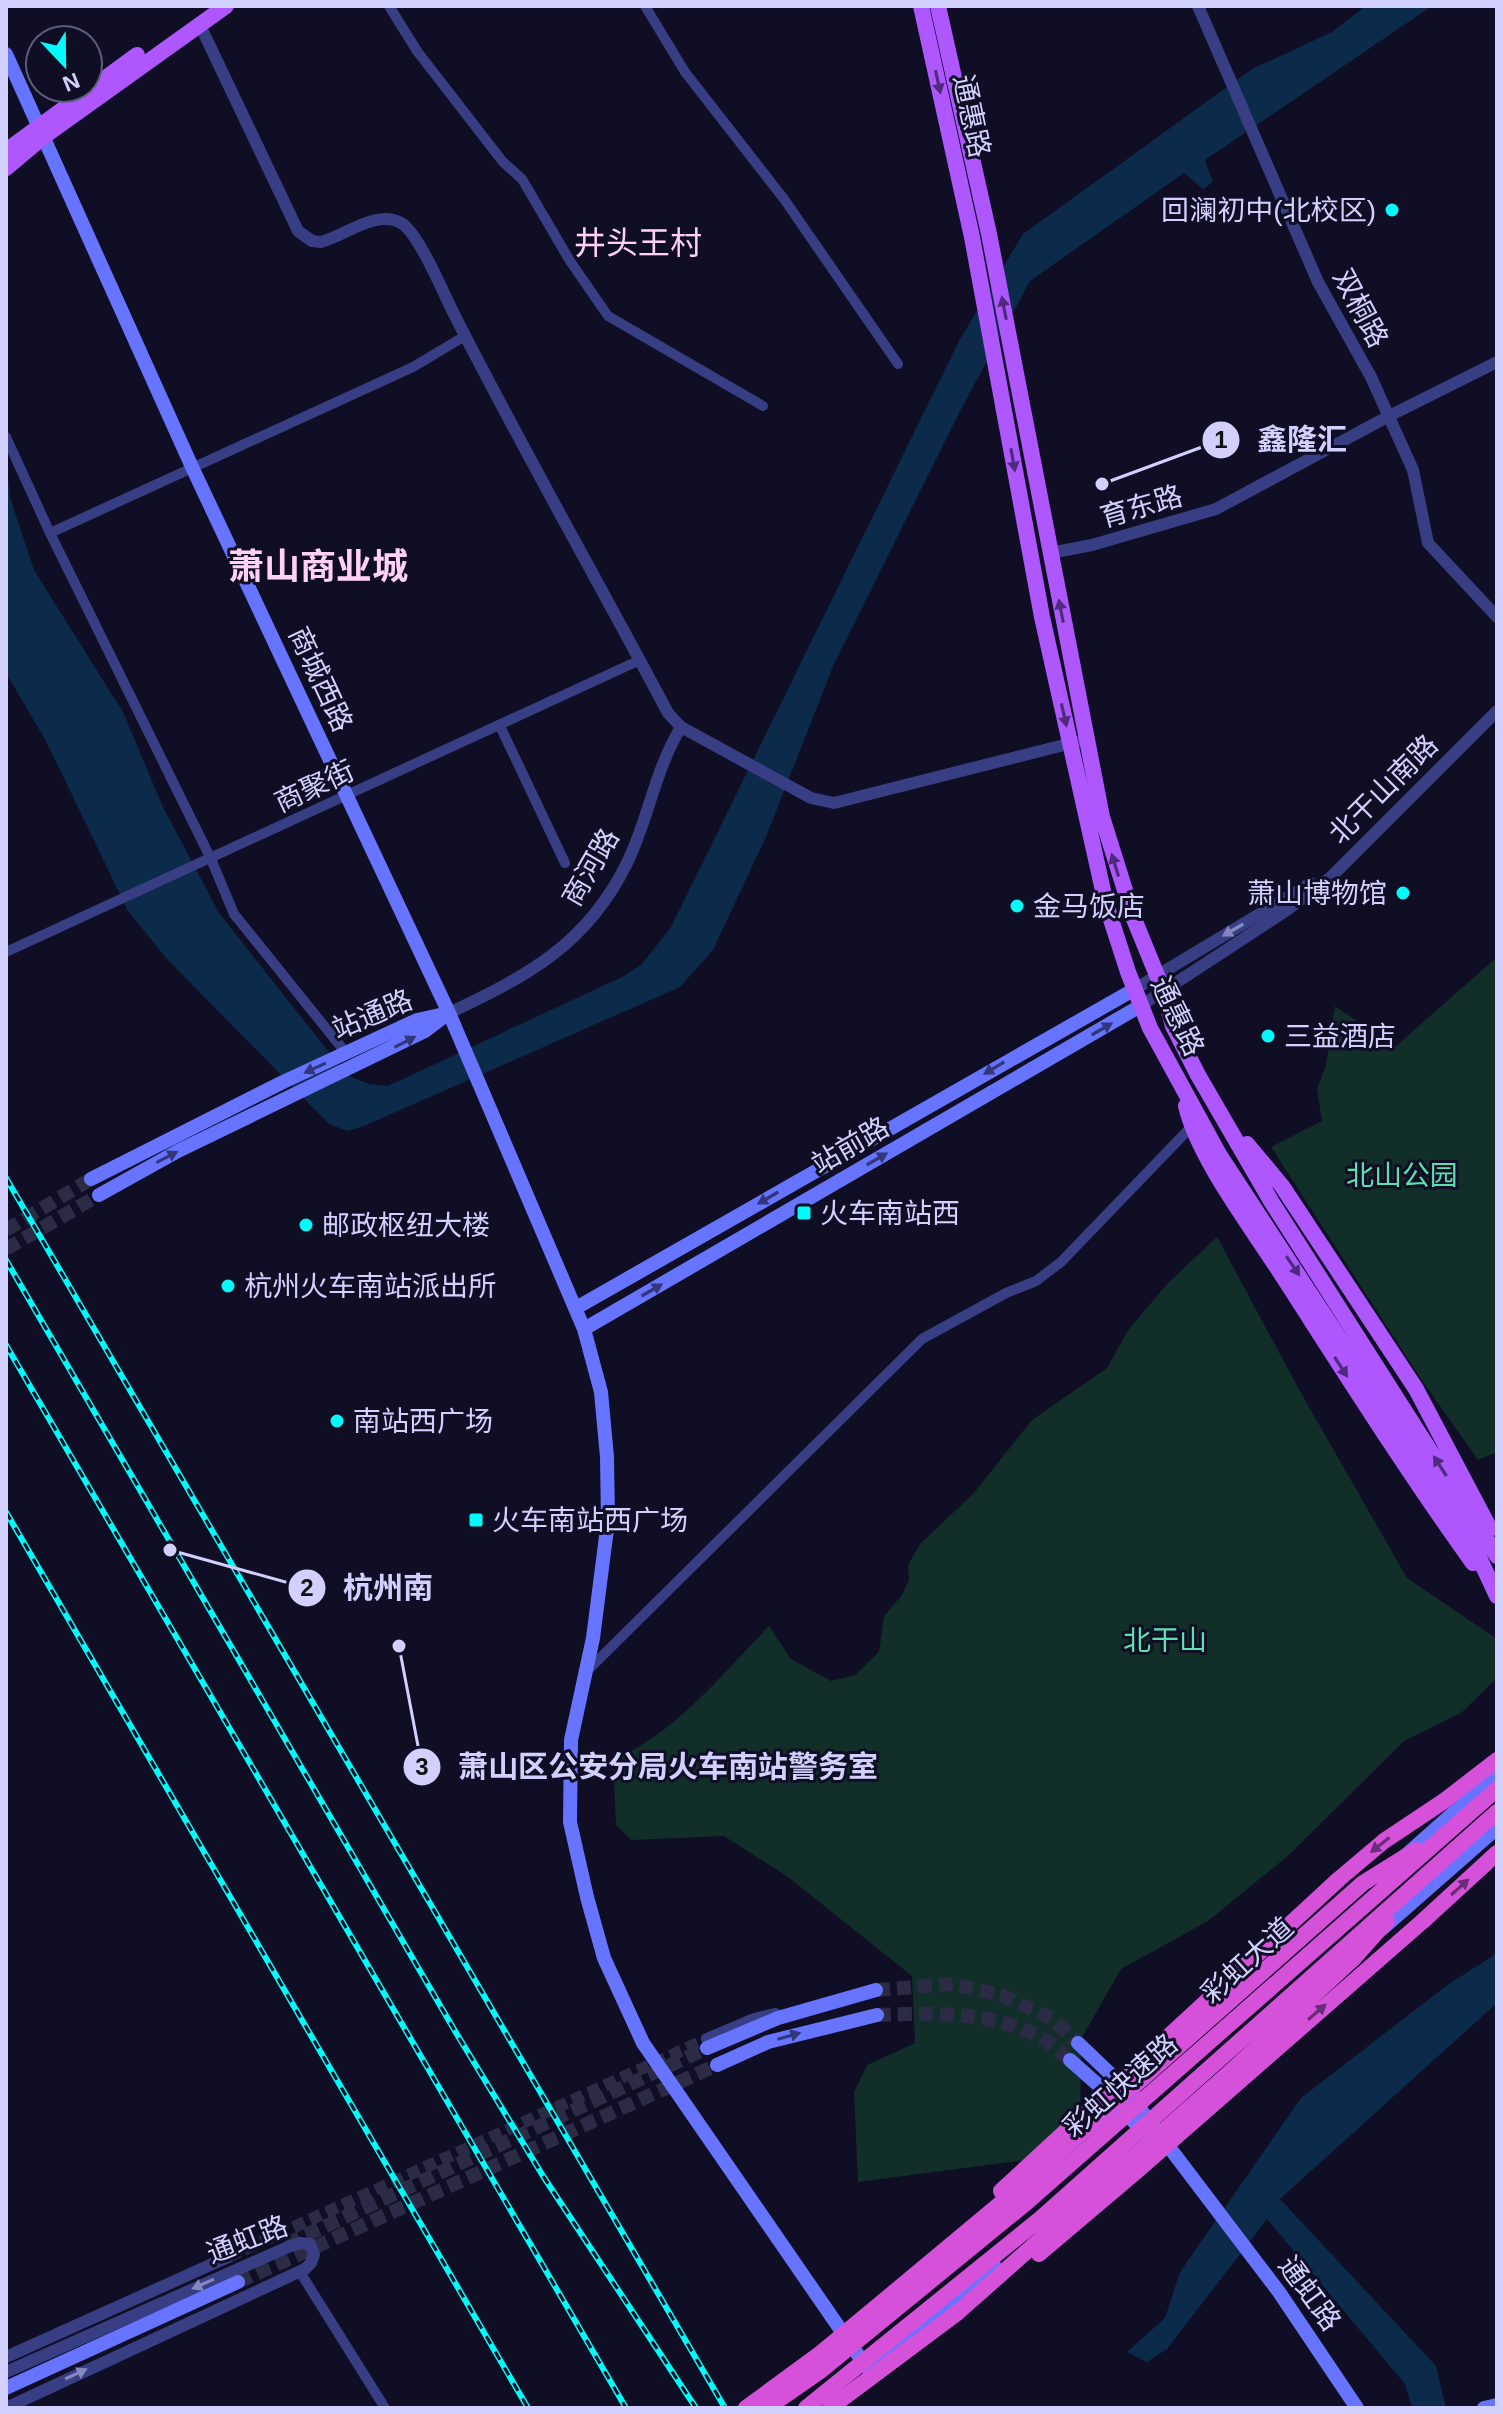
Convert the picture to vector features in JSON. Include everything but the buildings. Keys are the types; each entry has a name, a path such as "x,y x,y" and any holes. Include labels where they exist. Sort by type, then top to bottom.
{"highway":[{"path":"917,2272 1061,2134 1339,1879 1384,1841 1444,1801 1497,1760"},
{"name":"彩虹快速路","path":"767,2408 819,2372 1014,2213 1497,1789"},
{"name":"彩虹快速路","path":"806,2408 1040,2219 1497,1812"},
{"path":"746,2408 821,2353 1030,2179 1363,1883 1455,1827"},
{"path":"830,2408 1057,2241 1497,1853"},
{"path":"957,2313 1229,2073 1354,1958 1428,1872"}],"main road":[{"path":"6,168 41,131 208,6"},
{"path":"6,151 41,131 226,6"},
{"name":"通惠路","path":"921,6 1018,381 1102,817 1114,863 1160,982 1173,1026 1271,1201 1497,1556"},
{"path":"938,6 980,236"},
{"name":"商城西路","path":"6,54 192,467 449,1013 584,1329 601,1392 608,1521 602,1580 571,1740 570,1822 604,1958 643,2043 867,2368 944,2309 1151,2132"},
{"name":"通惠路","path":"980,236 999,383 1042,617 1106,904 1135,989 1150,1028 1220,1156 1470,1538 1495,1593"},
{"path":"576,1308 1135,989"},
{"name":"站前路","path":"584,1329 1142,1005"},
{"name":"站通路","path":"91,1179 283,1082 417,1020 449,1013"},
{"name":"站通路","path":"99,1195 178,1151 425,1031 449,1013"},
{"path":"1198,1075 1246,1144 1282,1186 1416,1389 1497,1546"},
{"path":"1180,1081 1191,1127 1248,1224 1405,1464 1495,1593"},
{"name":"彩虹大道","path":"845,2336 924,2280 1497,1774"},
{"path":"1151,2132 1497,1828"},
{"path":"707,2043 818,2005 876,1990"},
{"path":"717,2065 768,2042 877,2015"},
{"name":"通虹路","path":"1078,2043 1096,2058 1126,2103 1217,2211 1279,2292 1357,2408"},
{"name":"通虹路","path":"1070,2060 1126,2103"},
{"name":"通虹路","path":"6,2391 238,2282"},
{"path":"1484,2408 1497,2405"}],"street":[{"path":"389,6 417,51 503,162 522,179 570,261 608,316 763,406"},
{"path":"645,6 685,72 784,199 898,364"},
{"name":"双桐路","path":"1198,6 1318,282 1371,377 1413,470 1428,543 1497,617"},
{"path":"199,23 298,231 312,241 321,242 385,218 407,227 414,236 668,713 681,727 811,798 834,803 1088,739"},
{"path":"50,533 413,367 465,336"},
{"name":"育东路","path":"1050,553 1092,545 1216,509 1497,362"},
{"path":"6,437 211,859 234,914 346,1053"},
{"name":"商聚街","path":"6,952 640,660"},
{"name":"北干山南路","path":"1142,1005 1160,982 1287,910 1331,877 1497,711"},
{"path":"500,726 565,863"},
{"name":"商河路","path":"449,1013 500,989 552,958 595,915 627,863 665,755 681,727"},
{"path":"1135,989 1160,982"},
{"path":"586,1673 922,1339 1006,1293 1036,1281 1061,1262 1191,1127"},
{"name":"通虹路","path":"6,2372 288,2247 310,2244 314,2254 311,2263 300,2272 6,2408"},
{"name":"通虹路","path":"6,2357 228,2257"},
{"path":"300,2272 385,2408"},
{"path":"6,2391 33,2394"}],"green space":[{"name":"北山公园","path":"1497,957 1497,1452 1478,1460 1419,1376 1271,1147 1322,1121 1317,1089 1326,1065 1335,1006 1395,1047"},
{"name":"北干山","path":"1217,1237 1301,1393 1407,1578 1497,1639 1497,1678 1461,1713 1404,1741 1289,1855 1208,1921 1121,1969 1081,2039 1080,2153 858,2182 854,2092 867,2065 915,2043 912,1976 788,1877 724,1836 631,1840 616,1825 613,1760 636,1748 678,1718 769,1626 791,1659 831,1681 855,1675 879,1652 884,1616 902,1595 909,1580 908,1565 920,1544 973,1494 1032,1420 1107,1368 1129,1329 1168,1283"}],"water":[{"path":"1366,6 1432,6 1205,160 1213,182 1203,189 1184,173 1030,281 958,415 834,664 766,837 713,950 680,987 347,1131 329,1124 167,959 128,911 46,741 6,673 6,457 10,497 34,570 123,712 163,807 219,913 347,1075 369,1084 388,1086 624,976 642,964 671,927 959,341 1023,234 1252,69 1332,32"},
{"path":"1497,1953 1497,2003 1280,2199 1436,2366 1446,2408 1412,2408 1405,2384 1267,2219 1167,2349 1147,2362 1127,2352 1165,2318 1180,2272 1301,2098 1446,1986"}],"tunnel":[{"path":"6,1230 91,1179"},
{"path":"6,1249 99,1195"},
{"path":"876,1990 953,1984 1001,1995 1052,2019 1078,2043"},
{"path":"877,2015 961,2015 1002,2022 1041,2038 1070,2060"},
{"path":"228,2257 707,2039"},
{"path":"287,2244 707,2048"},
{"path":"238,2282 717,2065"}],"railway":[{"path":"6,1178 725,2408"},
{"path":"6,1260 455,2031 543,2176 696,2408"},
{"path":"6,1345 626,2408"},
{"path":"6,1512 528,2408"}],"place":[{"name":"回澜初中(北校区)","path":"1392,210"},
{"name":"鑫隆汇","path":"1102,484"},
{"name":"萧山博物馆","path":"1403,893"},
{"name":"金马饭店","path":"1017,906"},
{"name":"三益酒店","path":"1268,1036"},
{"name":"火车南站西","path":"804,1213"},
{"name":"邮政枢纽大楼","path":"306,1225"},
{"name":"杭州火车南站派出所","path":"228,1286"},
{"name":"南站西广场","path":"337,1421"},
{"name":"火车南站西广场","path":"476,1520"},
{"name":"杭州南","path":"170,1550"},
{"name":"萧山区公安分局火车南站警务室","path":"399,1646"}],"district":[{"name":"井头王村","path":"638,243"},
{"name":"萧山商业城","path":"318,566"}]}
